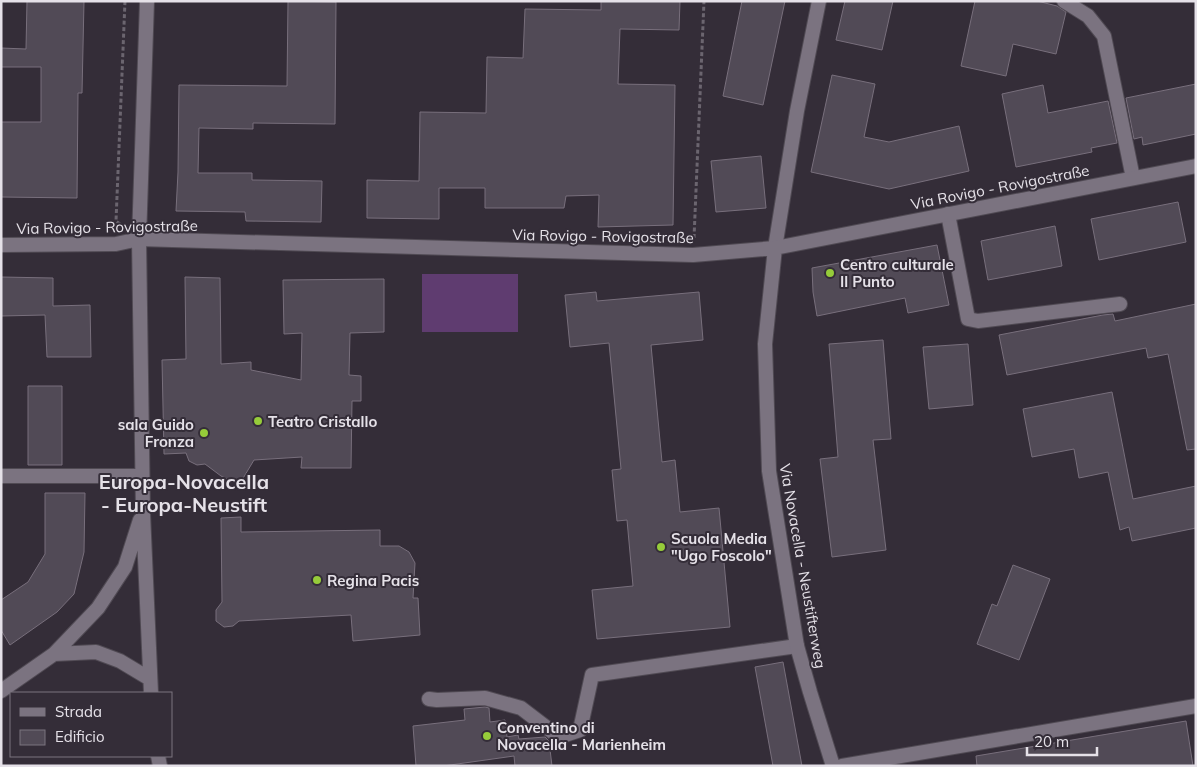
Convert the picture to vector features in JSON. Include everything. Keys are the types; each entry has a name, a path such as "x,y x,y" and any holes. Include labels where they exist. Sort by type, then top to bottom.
{"street":[{"path":"147,1 139,239 142,476 151,686"},
{"name":"Via Novacella - Neustifterweg","path":"819,1 797,111 775,248 765,344 769,471 797,646 833,766"},
{"path":"1064,1 1088,16 1104,36 1134,178"},
{"name":"Via Rovigo - Rovigostraße","path":"1,244 116,244 139,239 693,255 775,248 1196,166"},
{"path":"948,214 968,319 978,321 1120,304"},
{"path":"1,476 142,476"},
{"path":"1,691 54,654 98,608 125,567 143,513"},
{"path":"429,700 485,698 520,708 559,737 580,730 592,675 797,646"},
{"path":"54,654 96,652 120,661 151,686"},
{"path":"842,766 1196,706"}],"path":[{"path":"125,1 116,221 139,239"},
{"path":"693,255 704,1"}],"shaded area":[{"path":"422,274 518,274 518,332 422,332"}],"building":[{"path":"27,1 84,1 82,93 78,93 77,198 1,197 1,122 41,122 41,67 1,67 1,48 26,49"},
{"path":"288,1 336,2 335,124 253,123 253,129 199,128 198,173 252,173 252,180 322,181 321,222 246,221 245,212 176,211 179,85 287,86"},
{"path":"601,1 680,1 679,30 620,29 618,84 675,85 673,225 598,227 599,195 566,196 564,208 485,208 485,188 439,188 439,219 367,218 367,180 419,181 420,112 486,113 487,57 523,58 525,9 601,10"},
{"path":"742,1 785,1 763,105 723,96"},
{"path":"845,1 893,1 882,50 836,40"},
{"path":"975,1 1037,1 1057,6 1066,12 1056,54 1013,44 1006,76 961,66"},
{"path":"832,75 875,84 864,137 889,142 959,126 969,171 889,189 811,172"},
{"path":"1196,84 1196,134 1143,145 1142,137 1134,139 1126,98"},
{"path":"1043,85 1048,113 1108,101 1117,143 1091,148 1092,152 1016,167 1002,94"},
{"path":"761,156 766,208 716,212 711,161"},
{"path":"1178,202 1186,242 1099,260 1091,219"},
{"path":"1055,226 1062,266 988,280 981,241"},
{"path":"937,245 949,305 908,313 905,298 817,316 812,268"},
{"path":"1,277 53,278 53,306 90,305 91,357 47,357 45,315 1,316"},
{"name":"Teatro Cristallo","path":"185,277 220,278 221,364 251,362 251,370 301,380 302,333 284,334 283,280 384,279 384,332 350,333 349,375 361,376 361,401 352,401 351,468 301,468 302,457 254,460 239,485 221,476 205,464 197,465 189,461 186,453 164,454 162,360 186,359"},
{"path":"596,292 597,301 699,292 703,340 651,345 662,462 675,460 680,512 719,508 730,627 597,639 592,590 633,586 627,520 617,521 612,470 621,469 609,343 570,347 565,295"},
{"path":"1196,304 1196,449 1187,450 1168,354 1148,358 1146,348 1007,375 999,335 1103,315 1113,314 1115,321"},
{"path":"883,340 891,439 873,440 886,550 832,557 820,459 838,457 829,344"},
{"path":"968,344 973,405 929,409 923,347"},
{"path":"28,386 62,386 62,465 28,465"},
{"path":"1112,392 1133,499 1196,486 1196,528 1132,541 1129,527 1120,530 1108,472 1079,478 1074,449 1032,457 1023,409"},
{"path":"45,493 85,493 84,552 74,594 57,612 10,645 1,630 1,600 28,582 45,554"},
{"name":"Regina Pacis","path":"241,517 241,532 380,530 380,546 399,546 409,552 415,563 413,598 418,598 420,635 353,641 351,615 239,621 233,626 224,627 216,621 216,610 222,602 221,518"},
{"path":"1013,565 1050,579 1019,660 977,644 992,604 997,606"},
{"path":"783,662 802,766 773,766 755,667"},
{"name":"Conventino di Novacella - Marienheim","path":"489,708 490,722 505,720 507,737 518,735 519,739 545,737 549,741 552,766 515,766 514,756 443,766 416,766 413,726 465,720 464,709"},
{"path":"1186,721 1193,766 977,766 976,756"}],"place":[{"name":"Centro culturale Il Punto","path":"830,273"},
{"name":"Teatro Cristallo","path":"258,421"},
{"name":"sala Guido Fronza","path":"204,433"},
{"name":"Scuola Media \"Ugo Foscolo\"","path":"661,547"},
{"name":"Regina Pacis","path":"317,580"},
{"name":"Conventino di Novacella - Marienheim","path":"487,736"}],"district":[{"name":"Europa-Novacella - Europa-Neustift","path":"184,492"}]}
